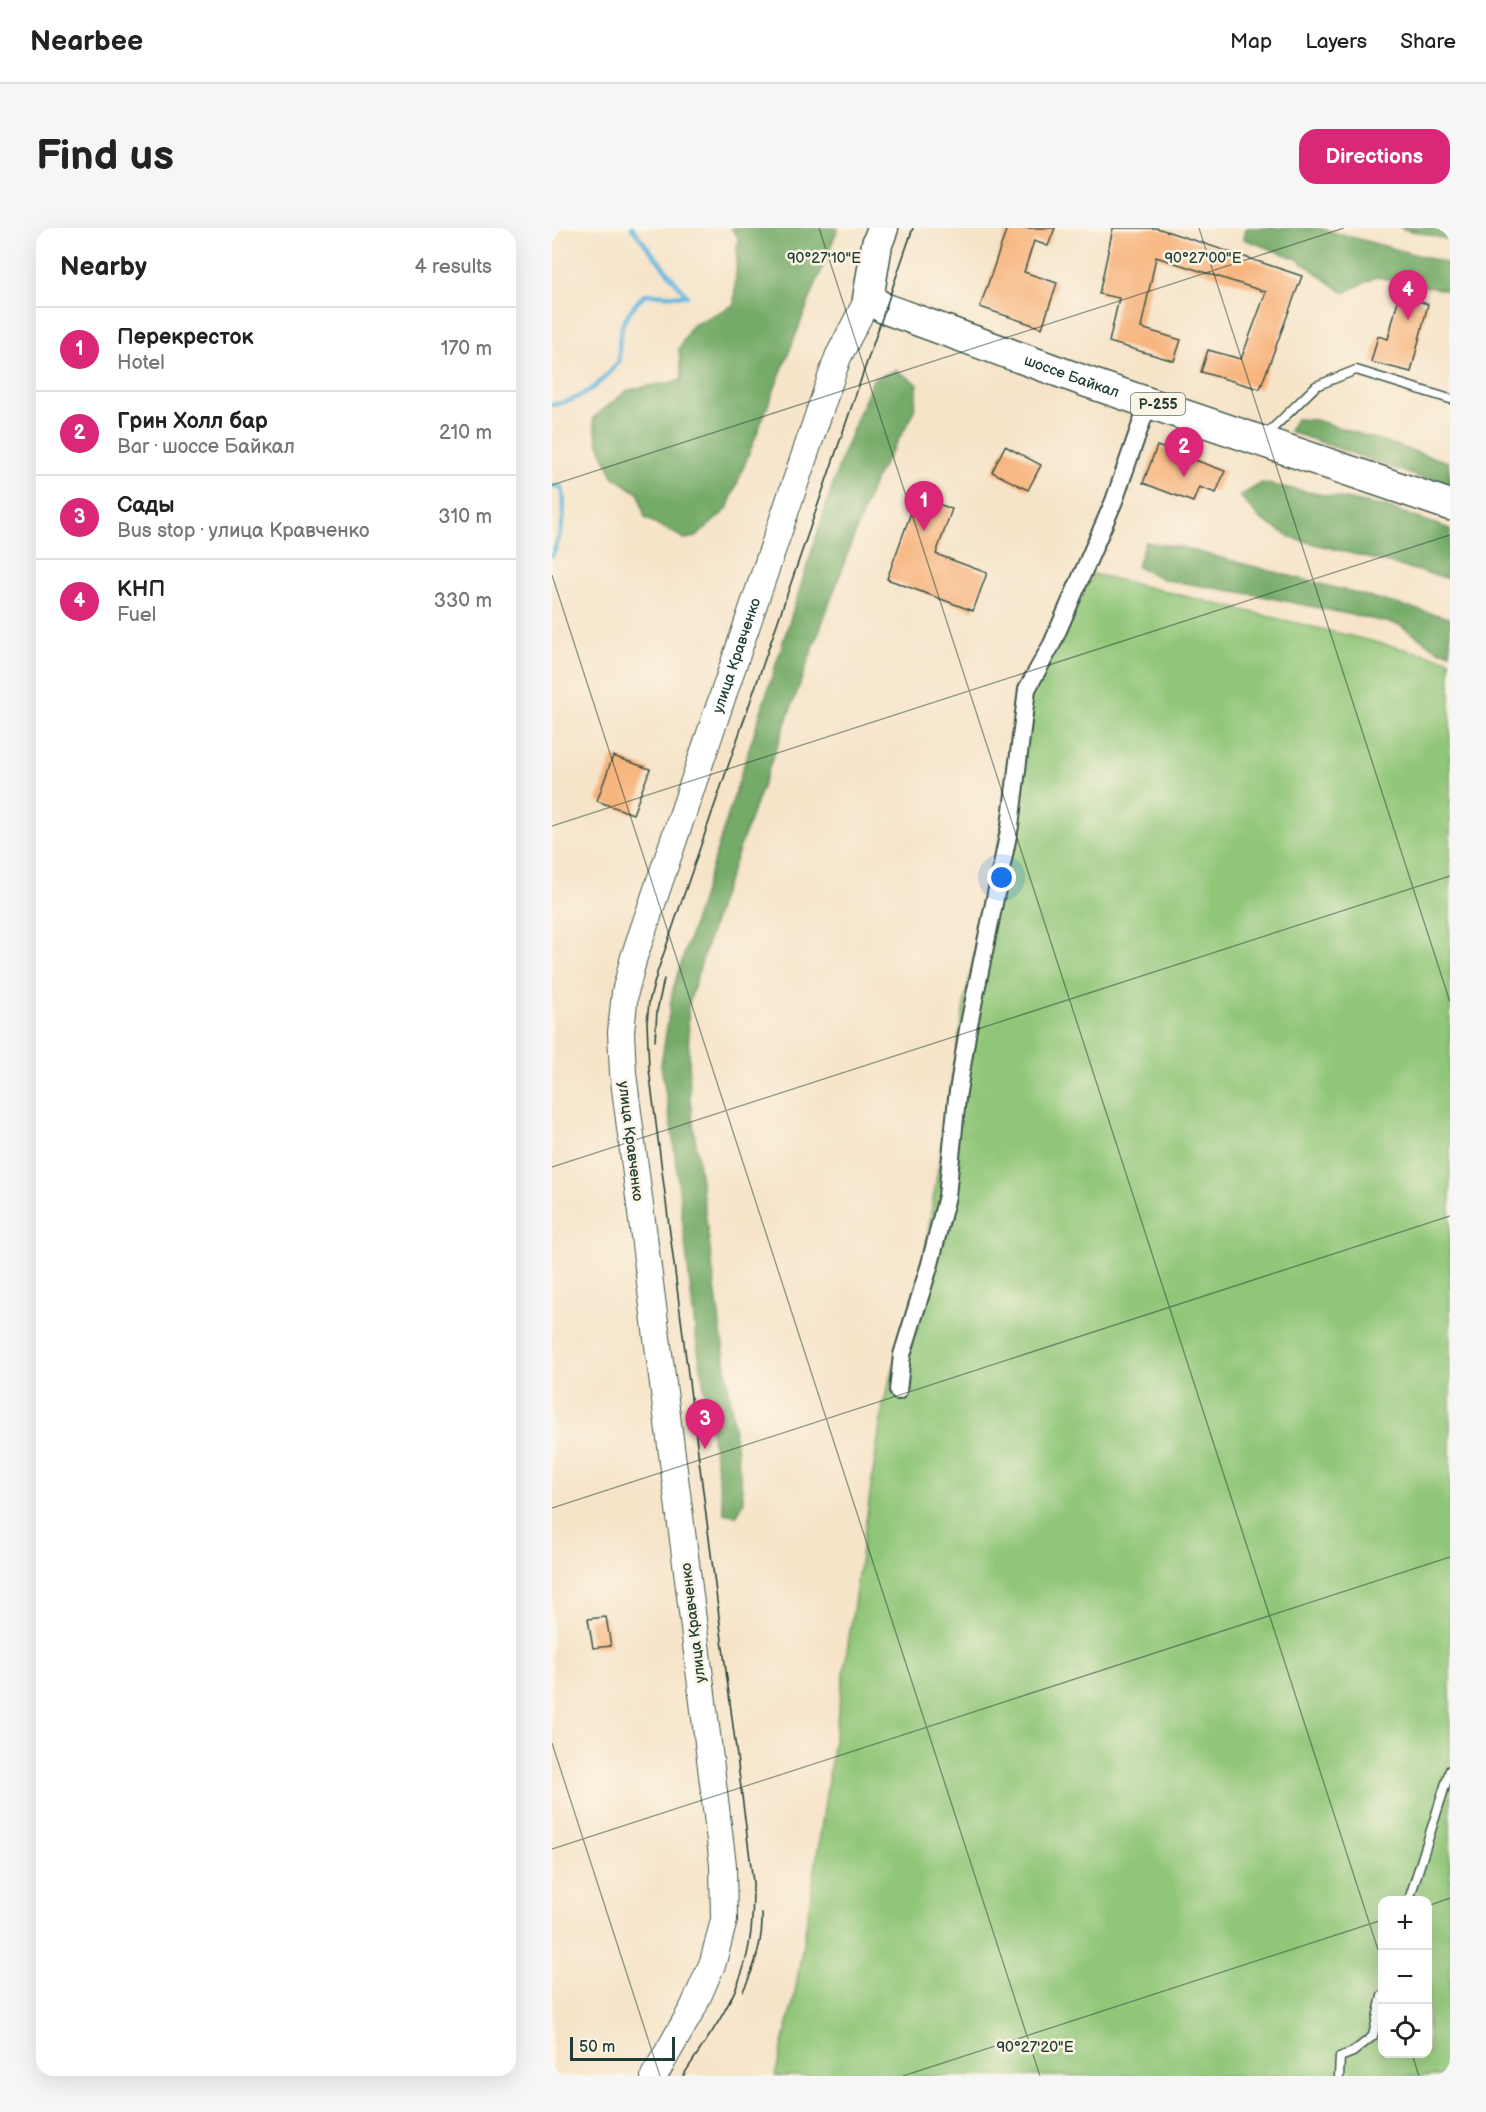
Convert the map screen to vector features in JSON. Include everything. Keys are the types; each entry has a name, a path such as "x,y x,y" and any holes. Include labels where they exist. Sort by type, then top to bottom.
{"highway":[{"name":"улица Кравченко","path":"868,299 877,244 883,228"},
{"name":"шоссе Байкал","path":"868,299 902,315 1090,382 1450,505"}],"main road":[{"name":"улица Кравченко","path":"654,2076 693,2007 713,1962 724,1920 722,1854 623,1073 621,1032 625,992 634,957 838,357 868,299"}],"street":[{"path":"898,1392 902,1355 930,1264 947,1196 957,1098 968,1029 1010,826 1027,689 1052,644 1114,501 1149,401"}],"lane":[{"path":"1262,440 1316,386 1356,370 1450,399"},
{"path":"1410,1896 1450,1770"},
{"path":"1339,2076 1340,2057 1353,2052 1373,2036 1381,2004"}],"green space":[{"path":"731,228 838,228 727,509 696,537 685,539 645,518 639,494 613,476 598,442 593,418 628,390 682,380 679,349 691,326 734,305 738,237"},
{"path":"1246,228 1319,228 1450,264 1450,291 1376,277 1344,293 1297,259 1244,239"},
{"path":"1400,228 1450,228 1450,240"},
{"path":"896,370 918,384 913,415 875,479 722,896 688,1006 690,1100 744,1503 736,1516 724,1513 696,1337 673,1138 661,1065 673,989 841,459 873,379"},
{"path":"1296,419 1316,420 1448,462 1450,482 1441,485 1289,431"},
{"path":"1262,483 1386,507 1450,529 1450,579 1292,538 1259,518 1240,496"},
{"path":"1145,542 1180,547 1450,618 1450,653 1438,650 1400,625 1257,595 1166,580 1137,567"},
{"path":"1093,574 1450,660 1450,2076 775,2076 794,1999 814,1877 883,1405 923,1264 965,999 1030,698"}],"building":[{"path":"1007,228 1055,228 1048,246 1034,241 1024,272 1057,283 1042,328 980,307"},
{"path":"1113,228 1157,228 1302,276 1260,389 1201,372 1208,350 1241,359 1266,292 1156,257 1141,328 1181,340 1174,361 1109,342 1119,298 1099,294"},
{"path":"1399,296 1428,304 1411,372 1371,362 1378,336 1388,339"},
{"path":"1005,446 1041,465 1028,490 992,472"},
{"path":"1157,446 1225,471 1216,493 1199,487 1193,502 1143,483"},
{"path":"917,496 952,509 936,554 987,573 973,611 887,579"},
{"path":"613,756 650,769 633,814 597,801"},
{"path":"606,1617 611,1646 593,1648 588,1619"}],"waterway":[{"path":"632,228 687,296"},
{"path":"552,405 563,403 590,390 619,362 623,325 630,310 645,294 687,296"},
{"path":"552,486 562,487 564,505 561,531 552,556"}],"tram line":[{"path":"683,2076 727,2007 743,1971 751,1933 753,1882 649,1069 647,1022 649,1002 913,228"},
{"path":"655,1041 657,1011 664,979"},
{"path":"743,1991 757,1953 762,1913"}],"place":[{"name":"КНП","path":"1408,320"},
{"name":"Грин Холл бар","path":"1184,477"},
{"name":"Перекресток","path":"924,531"},
{"name":"Сады","path":"705,1449"}]}
